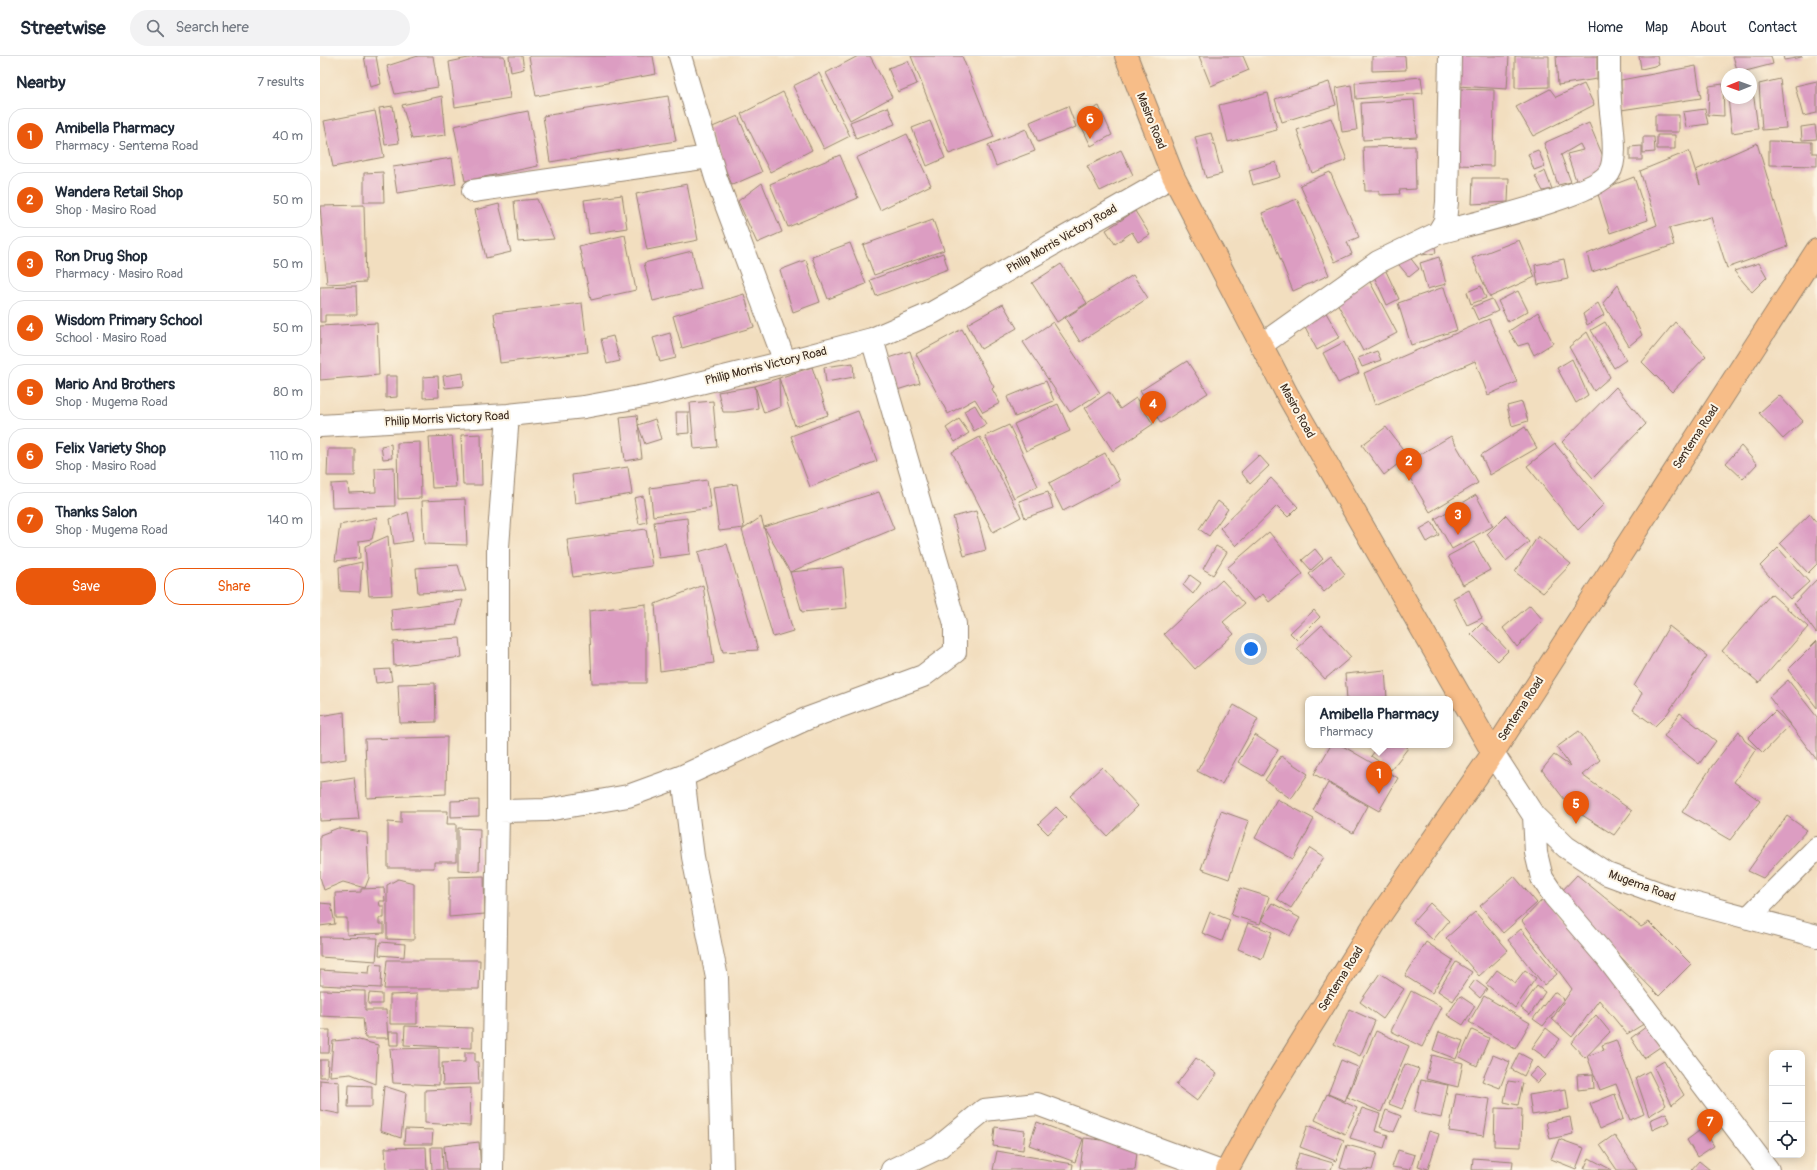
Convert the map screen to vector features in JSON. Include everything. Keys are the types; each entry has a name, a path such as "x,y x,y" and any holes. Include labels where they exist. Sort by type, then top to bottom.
{"main road":[{"name":"Masiro Road","path":"1126,56 1173,176 1261,345 1292,403 1493,752"},
{"name":"Sentema Road","path":"1228,1170 1265,1100 1377,920 1493,752 1817,250"}],"street":[{"path":"680,56 709,157 785,362"},
{"path":"1438,233 1445,221 1447,202 1450,56"},
{"path":"1261,345 1378,262 1438,233 1567,197 1599,182 1609,173 1615,151 1610,103 1609,56"},
{"path":"473,191 709,157"},
{"name":"Philip Morris Victory Road","path":"320,426 508,415 584,407 655,394 872,339 932,313 1173,176"},
{"path":"498,810 547,810 628,796 683,776 806,719 923,676 956,652 955,624 872,339"},
{"path":"492,1170 498,810 498,547 508,415"},
{"name":"Mugema Road","path":"1493,752 1534,816 1566,847 1607,874 1670,897 1817,936"},
{"path":"683,776 694,857 717,978 722,1170"},
{"path":"1534,816 1536,853 1542,878 1554,896 1608,958 1768,1170"},
{"path":"1748,918 1817,848"},
{"path":"892,1170 938,1148 984,1110 1037,1104 1216,1170"}],"building":[{"path":"364,56 376,56 381,84 370,87"},
{"path":"418,56 433,56 438,87 395,94 387,66"},
{"path":"478,56 504,56 510,98 455,107 449,62"},
{"path":"509,56 522,56 524,69 511,72"},
{"path":"529,56 653,56 656,74 536,96"},
{"path":"858,56 870,56 892,97 850,120 826,73"},
{"path":"911,56 962,56 994,137 949,154"},
{"path":"1199,56 1243,56 1249,70 1211,86"},
{"path":"1372,56 1405,56 1406,70 1372,71"},
{"path":"1458,56 1509,56 1507,89 1457,86"},
{"path":"1515,56 1549,56 1549,87 1515,88"},
{"path":"1556,56 1597,56 1597,79 1558,85"},
{"path":"1639,56 1657,56 1659,65 1641,69"},
{"path":"1733,56 1771,56 1773,64 1757,68 1737,68"},
{"path":"1783,56 1802,56 1802,57 1784,60"},
{"path":"908,61 917,84 898,92 888,68"},
{"path":"1696,66 1701,98 1621,110 1621,80"},
{"path":"819,73 850,136 824,149 793,86"},
{"path":"1421,77 1423,93 1356,99 1355,83"},
{"path":"1780,79 1786,128 1762,130 1759,84"},
{"path":"1817,81 1817,113 1803,116 1795,86"},
{"path":"1329,82 1336,105 1282,122 1275,99"},
{"path":"1584,84 1594,105 1533,136 1516,107 1550,89 1556,97"},
{"path":"1721,84 1721,104 1724,104 1724,116 1708,115 1709,86"},
{"path":"1351,85 1357,130 1342,132 1336,88"},
{"path":"1458,89 1494,90 1493,166 1456,165"},
{"path":"783,92 812,150 770,172 741,114"},
{"path":"1268,93 1277,130 1228,142 1219,105"},
{"path":"442,96 446,135 412,139 402,105"},
{"path":"668,96 676,141 550,162 543,116"},
{"path":"1414,100 1417,137 1363,140 1361,103"},
{"path":"1729,104 1755,104 1758,129 1732,133"},
{"path":"393,106 399,143 385,145 379,108"},
{"path":"1068,106 1076,127 1038,142 1030,122"},
{"path":"1099,106 1112,135 1091,146 1077,117"},
{"path":"888,107 895,124 856,139 850,122"},
{"path":"1705,109 1708,124 1686,127 1683,112"},
{"path":"375,111 384,157 333,167 324,121"},
{"path":"528,111 538,166 465,181 454,126"},
{"path":"1655,115 1679,115 1679,132 1655,132"},
{"path":"738,116 762,172 732,185 708,129"},
{"path":"1331,118 1347,160 1312,173 1297,130"},
{"path":"930,121 945,158 927,166 912,128"},
{"path":"1589,123 1607,166 1578,186 1567,154 1583,150 1580,144 1561,155 1571,182 1558,185 1544,143"},
{"path":"1815,125 1817,139 1802,140 1801,127"},
{"path":"1026,129 1035,151 996,166 988,145"},
{"path":"1211,133 1222,174 1206,178 1195,137"},
{"path":"907,134 931,185 880,210 856,158"},
{"path":"1657,135 1675,135 1675,149 1657,149"},
{"path":"1643,137 1654,137 1655,152 1643,153"},
{"path":"1769,141 1812,142 1812,153 1817,153 1817,166 1769,165"},
{"path":"1757,143 1788,246 1727,268 1711,217 1669,228 1674,245 1592,272 1587,254 1657,225 1640,171 1689,151 1700,185 1696,170"},
{"path":"1415,146 1416,189 1399,190 1400,194 1379,195 1379,191 1365,191 1363,147"},
{"path":"1642,146 1642,160 1630,160 1630,147"},
{"path":"1121,150 1133,175 1100,191 1087,166"},
{"path":"1538,150 1545,166 1534,170 1528,154"},
{"path":"840,155 858,198 788,227 770,184"},
{"path":"452,158 456,184 397,193 393,167"},
{"path":"1276,162 1280,177 1253,185 1249,170"},
{"path":"1545,171 1552,189 1543,191 1535,176"},
{"path":"383,172 384,202 364,202 364,173"},
{"path":"1330,172 1359,237 1347,242 1352,254 1335,262 1300,185"},
{"path":"1634,177 1648,220 1610,233 1597,191"},
{"path":"1473,178 1509,178 1508,202 1472,204"},
{"path":"762,183 782,232 757,243 738,201"},
{"path":"687,184 698,240 647,250 636,194"},
{"path":"622,195 627,228 589,234 584,200"},
{"path":"537,199 554,239 518,242 514,201"},
{"path":"1297,199 1329,275 1293,291 1262,213"},
{"path":"499,204 511,252 486,258 475,210"},
{"path":"364,205 366,282 327,284 320,206"},
{"path":"1135,211 1150,235 1138,242 1132,232 1115,244 1106,230"},
{"path":"933,220 944,250 874,275 863,245"},
{"path":"625,235 636,290 591,300 579,246"},
{"path":"1519,240 1535,277 1490,297 1472,258"},
{"path":"1434,241 1436,253 1422,255 1419,244"},
{"path":"850,243 866,284 828,299 812,257"},
{"path":"692,251 701,289 653,301 644,263"},
{"path":"1405,251 1419,269 1409,277 1394,259"},
{"path":"943,253 948,269 876,296 870,280"},
{"path":"1439,257 1446,284 1427,289 1420,263"},
{"path":"1564,259 1568,279 1538,285 1535,265"},
{"path":"806,260 820,302 793,312 780,270"},
{"path":"1759,263 1767,277 1752,292 1734,271"},
{"path":"1061,264 1087,303 1057,322 1032,283"},
{"path":"1384,267 1399,299 1387,305 1372,272"},
{"path":"1133,275 1148,298 1080,342 1065,318"},
{"path":"1369,280 1397,333 1363,351 1335,299"},
{"path":"1618,285 1642,335 1629,346 1603,303"},
{"path":"356,286 357,315 325,315 325,322 320,322 320,287"},
{"path":"1481,286 1486,298 1471,304 1467,292"},
{"path":"1444,287 1457,330 1411,345 1398,303"},
{"path":"1518,291 1528,311 1508,322 1498,301"},
{"path":"744,294 754,327 682,348 673,316"},
{"path":"1492,299 1498,311 1478,320 1472,307"},
{"path":"582,303 588,352 500,363 494,313"},
{"path":"1598,303 1604,315 1587,325 1583,314"},
{"path":"1003,304 1017,328 981,349 967,324"},
{"path":"1325,311 1340,337 1317,350 1303,323"},
{"path":"1538,312 1553,343 1534,355 1528,343 1518,346 1509,331"},
{"path":"1489,319 1517,382 1488,395 1475,361 1375,405 1364,373"},
{"path":"1053,322 1100,393 1070,412 1023,342"},
{"path":"1605,322 1626,360 1614,368 1591,330"},
{"path":"1675,322 1706,356 1672,392 1642,362"},
{"path":"377,323 379,375 320,380 320,326"},
{"path":"962,329 994,387 992,389 1000,403 983,412 975,399 948,414 916,354"},
{"path":"1587,332 1610,377 1594,391 1569,347"},
{"path":"670,333 676,358 660,362 653,338"},
{"path":"613,336 620,361 607,364 601,339"},
{"path":"1344,342 1359,373 1338,383 1323,353"},
{"path":"910,351 920,383 897,390 888,358"},
{"path":"1377,351 1381,360 1362,367 1358,358"},
{"path":"1572,359 1588,395 1576,403 1557,368"},
{"path":"1187,361 1208,393 1161,423 1140,391"},
{"path":"853,363 854,377 826,382 824,367"},
{"path":"812,367 828,415 795,426 779,378"},
{"path":"463,373 464,386 445,388 443,376"},
{"path":"386,376 397,376 397,397 386,398"},
{"path":"438,376 439,397 423,398 423,377"},
{"path":"779,378 780,407 764,413 755,386"},
{"path":"1046,381 1054,401 1015,417 1007,397"},
{"path":"755,386 758,408 735,412 723,412 718,392"},
{"path":"1616,387 1646,424 1593,478 1562,442"},
{"path":"1109,392 1120,409 1136,398 1153,424 1113,451 1085,408"},
{"path":"1779,395 1803,421 1783,439 1759,413"},
{"path":"713,401 717,447 694,449 690,403"},
{"path":"1522,402 1528,421 1512,426 1507,406"},
{"path":"1058,404 1070,431 1026,451 1014,424"},
{"path":"975,405 986,424 974,431 964,411"},
{"path":"858,411 877,461 810,487 791,436"},
{"path":"676,412 688,412 689,433 677,434"},
{"path":"637,415 642,458 625,461 620,417"},
{"path":"655,419 661,439 645,444 638,425"},
{"path":"959,419 969,433 955,442 946,428"},
{"path":"1009,425 1038,486 1014,498 985,436"},
{"path":"1386,427 1408,456 1384,475 1362,445"},
{"path":"1525,427 1537,448 1490,475 1481,455"},
{"path":"481,434 482,485 463,485 461,435"},
{"path":"452,436 456,487 432,488 429,437"},
{"path":"1451,436 1478,483 1430,512 1402,465"},
{"path":"980,437 1021,517 993,532 952,452"},
{"path":"420,442 421,498 398,499 397,443"},
{"path":"391,444 392,458 383,459 381,446"},
{"path":"1555,444 1604,504 1578,530 1527,466"},
{"path":"1741,446 1757,464 1743,479 1726,463"},
{"path":"328,449 355,449 355,476 327,476"},
{"path":"1105,453 1120,481 1063,511 1049,483"},
{"path":"1259,455 1269,466 1250,484 1241,472"},
{"path":"394,467 395,506 332,508 331,484 348,483 349,493 376,492 375,468"},
{"path":"628,467 632,494 575,503 572,475"},
{"path":"1271,478 1298,507 1288,517 1277,506 1236,546 1220,528"},
{"path":"707,480 711,508 653,516 650,488"},
{"path":"737,484 744,528 719,531 713,487"},
{"path":"879,492 894,529 790,572 764,527"},
{"path":"1048,492 1053,508 1025,518 1019,501"},
{"path":"1476,495 1493,526 1452,549 1435,519"},
{"path":"643,496 647,522 639,524 634,498"},
{"path":"465,499 467,545 424,544 422,501"},
{"path":"1218,501 1228,509 1209,536 1199,529"},
{"path":"976,511 986,550 964,556 953,517"},
{"path":"408,512 413,541 394,544 390,519"},
{"path":"1810,514 1817,523 1817,564 1808,573 1780,543"},
{"path":"1506,515 1529,542 1506,561 1487,534"},
{"path":"377,517 372,539 359,541 360,558 335,561 340,525"},
{"path":"761,517 793,631 773,637 742,530"},
{"path":"687,518 690,554 659,558 654,522"},
{"path":"1432,522 1439,535 1427,542 1420,529"},
{"path":"646,529 652,566 573,577 567,540"},
{"path":"1269,532 1303,574 1269,602 1263,594 1254,601 1227,568"},
{"path":"388,536 392,595 369,596 365,546"},
{"path":"1538,536 1571,564 1543,593 1515,572"},
{"path":"1474,542 1490,570 1463,585 1448,556"},
{"path":"727,544 758,650 723,652 698,552"},
{"path":"1216,546 1227,552 1213,575 1203,569"},
{"path":"1778,548 1809,582 1790,599 1760,566"},
{"path":"1315,549 1323,559 1311,570 1302,560"},
{"path":"1331,556 1345,574 1324,592 1309,574"},
{"path":"362,562 360,592 340,591 339,567"},
{"path":"458,565 466,591 418,593 416,568"},
{"path":"843,567 847,608 802,612 790,572"},
{"path":"1190,575 1201,583 1193,594 1183,585"},
{"path":"1817,579 1817,632 1816,633 1794,603"},
{"path":"1222,580 1244,604 1223,622 1234,634 1195,669 1164,634"},
{"path":"703,585 714,663 660,671 655,604"},
{"path":"1469,590 1482,618 1467,625 1453,598"},
{"path":"1771,594 1808,627 1759,683 1722,651"},
{"path":"463,600 456,625 393,631 391,609"},
{"path":"646,604 646,683 592,683 589,611"},
{"path":"1530,605 1543,620 1517,647 1503,628"},
{"path":"1314,610 1320,617 1297,640 1290,633"},
{"path":"1482,623 1508,651 1498,661 1471,634"},
{"path":"1322,625 1351,657 1325,679 1297,648"},
{"path":"1669,626 1707,656 1667,714 1655,726 1633,710 1642,693 1634,686"},
{"path":"460,638 462,657 394,666 393,642"},
{"path":"1817,641 1817,708 1788,670"},
{"path":"390,669 392,681 376,683 374,670"},
{"path":"1385,670 1387,696 1347,696 1345,674"},
{"path":"1788,680 1817,717 1817,760 1769,697"},
{"path":"435,683 436,722 400,723 398,684"},
{"path":"1234,705 1258,719 1222,784 1197,771"},
{"path":"1775,711 1790,725 1763,753 1748,738"},
{"path":"344,712 346,759 320,763 320,716"},
{"path":"1680,713 1716,741 1699,764 1664,736"},
{"path":"1579,731 1600,760 1582,775 1632,811 1614,835 1571,808 1542,770 1554,755 1570,766 1557,747"},
{"path":"1739,731 1745,741 1756,749 1734,782 1760,801 1730,840 1682,812 1712,766"},
{"path":"1255,735 1278,750 1262,776 1238,762"},
{"path":"447,737 446,794 367,798 365,739"},
{"path":"1329,748 1346,748 1398,778 1379,811 1314,774"},
{"path":"1378,748 1408,748 1391,770 1371,756"},
{"path":"1281,756 1308,774 1291,799 1265,780"},
{"path":"1102,767 1138,806 1107,836 1070,796"},
{"path":"354,777 359,819 320,821 320,782"},
{"path":"1328,783 1368,806 1353,833 1313,810"},
{"path":"1277,799 1314,819 1293,859 1255,838"},
{"path":"479,800 479,816 451,817 451,801"},
{"path":"1056,807 1066,817 1048,834 1038,824"},
{"path":"401,811 448,811 447,824 456,824 456,862 434,862 434,868 388,868 388,822 401,823"},
{"path":"1221,811 1249,821 1229,879 1201,869"},
{"path":"1787,816 1807,830 1763,878 1748,871"},
{"path":"338,828 367,833 369,878 365,888 343,882 324,890 320,877 320,835"},
{"path":"458,828 480,829 479,871 458,870"},
{"path":"1310,848 1324,857 1291,908 1277,899"},
{"path":"1577,875 1641,927 1649,922 1691,964 1659,996 1559,894"},
{"path":"484,876 485,914 449,917 449,877"},
{"path":"1514,876 1537,903 1503,933 1480,906"},
{"path":"398,879 414,883 414,940 387,939 387,885"},
{"path":"384,888 385,901 379,901 380,906 384,906 384,918 379,918 379,924 384,924 384,933 347,935 347,918 336,918 335,893 361,892 361,889"},
{"path":"1240,888 1269,897 1260,924 1231,915"},
{"path":"1544,898 1647,1022 1627,1034 1599,1000 1572,1037 1552,1019 1572,989 1522,921"},
{"path":"320,903 331,904 335,924 320,926"},
{"path":"1272,903 1300,918 1290,936 1261,920"},
{"path":"1430,903 1449,921 1433,940 1413,922"},
{"path":"1210,912 1230,920 1222,941 1202,933"},
{"path":"1475,912 1508,950 1479,976 1446,938"},
{"path":"1248,923 1272,932 1262,959 1238,949"},
{"path":"1521,929 1557,974 1544,985 1508,940"},
{"path":"320,937 378,938 376,961 320,957"},
{"path":"380,942 405,944 404,957 379,955"},
{"path":"1426,942 1453,960 1432,993 1405,976"},
{"path":"387,960 480,960 479,989 384,989"},
{"path":"1456,962 1472,972 1453,1001 1438,991"},
{"path":"370,964 382,965 381,988 320,985 320,970 369,973"},
{"path":"1497,970 1515,983 1525,970 1536,978 1515,1008 1486,984"},
{"path":"1380,973 1404,989 1383,1019 1360,1002"},
{"path":"1475,980 1487,989 1480,998 1469,988"},
{"path":"1537,986 1545,992 1530,1015 1521,1008"},
{"path":"320,990 365,991 365,1010 386,1010 388,1038 365,1038 363,1018 320,1016"},
{"path":"1411,991 1442,1007 1422,1047 1391,1031"},
{"path":"1554,992 1564,999 1543,1026 1533,1019"},
{"path":"369,993 382,994 382,1004 368,1004"},
{"path":"417,994 417,1024 390,1024 390,995"},
{"path":"1460,996 1475,1006 1463,1025 1447,1015"},
{"path":"1484,996 1530,1023 1515,1049 1469,1022"},
{"path":"1349,1009 1375,1021 1360,1056 1334,1044"},
{"path":"1596,1015 1610,1032 1585,1058 1571,1043"},
{"path":"405,1026 472,1028 472,1048 404,1045"},
{"path":"1647,1026 1660,1047 1644,1058 1631,1038"},
{"path":"1546,1028 1560,1039 1546,1058 1532,1048"},
{"path":"320,1030 330,1030 329,1053 320,1053"},
{"path":"1472,1030 1489,1038 1477,1066 1460,1057"},
{"path":"1376,1031 1409,1046 1381,1112 1347,1097"},
{"path":"389,1032 399,1032 399,1045 390,1045"},
{"path":"1439,1032 1463,1041 1456,1059 1433,1050"},
{"path":"355,1039 378,1045 376,1084 351,1074 330,1076 333,1041"},
{"path":"1616,1040 1644,1114 1630,1120 1616,1084 1600,1090 1587,1056 1604,1050 1602,1045"},
{"path":"439,1048 439,1085 393,1083 390,1049"},
{"path":"465,1052 475,1052 475,1062 478,1062 479,1084 443,1085 442,1063 465,1062"},
{"path":"1519,1053 1532,1060 1524,1076 1511,1069"},
{"path":"1432,1055 1463,1063 1458,1087 1426,1079"},
{"path":"1493,1055 1510,1062 1500,1088 1482,1081"},
{"path":"1196,1058 1217,1074 1197,1101 1176,1085"},
{"path":"320,1060 328,1060 327,1077 320,1077"},
{"path":"1341,1060 1358,1067 1345,1101 1328,1094"},
{"path":"1664,1061 1684,1095 1672,1105 1654,1067"},
{"path":"1405,1064 1419,1069 1402,1109 1389,1104"},
{"path":"1537,1067 1545,1075 1537,1083 1529,1076"},
{"path":"1649,1071 1666,1105 1649,1116 1636,1078"},
{"path":"1593,1074 1594,1088 1578,1090 1577,1075"},
{"path":"320,1080 339,1082 340,1114 320,1110"},
{"path":"1421,1080 1448,1085 1441,1118 1414,1112"},
{"path":"1508,1081 1523,1083 1518,1105 1504,1102"},
{"path":"349,1085 372,1086 372,1107 348,1107"},
{"path":"384,1086 406,1093 401,1138 380,1131"},
{"path":"471,1088 470,1126 425,1123 425,1090"},
{"path":"1566,1089 1569,1109 1532,1115 1529,1095"},
{"path":"1327,1094 1357,1108 1345,1134 1315,1120"},
{"path":"1456,1094 1490,1099 1484,1136 1449,1131"},
{"path":"1615,1094 1623,1119 1600,1129 1590,1104"},
{"path":"1362,1108 1380,1114 1375,1131 1388,1135 1384,1148 1350,1138"},
{"path":"1495,1108 1522,1109 1521,1147 1494,1146"},
{"path":"1386,1110 1401,1116 1394,1132 1380,1127"},
{"path":"1666,1113 1670,1122 1652,1130 1650,1120"},
{"path":"1570,1117 1573,1134 1550,1139 1546,1122"},
{"path":"1037,1122 1083,1139 1075,1162 1029,1145"},
{"path":"1308,1125 1344,1140 1336,1161 1300,1147"},
{"path":"995,1127 1025,1131 1023,1150 993,1146"},
{"path":"1703,1128 1714,1146 1697,1157 1687,1140"},
{"path":"405,1129 433,1130 432,1144 404,1144"},
{"path":"1429,1131 1439,1134 1428,1169 1418,1166"},
{"path":"1614,1135 1637,1170 1617,1170 1600,1145"},
{"path":"1084,1138 1138,1144 1135,1170 1080,1170"},
{"path":"1559,1139 1584,1148 1576,1169 1551,1159"},
{"path":"479,1142 481,1170 446,1170 444,1146"},
{"path":"1347,1145 1377,1153 1372,1170 1347,1170 1340,1168"},
{"path":"426,1147 427,1170 386,1170 385,1148"},
{"path":"431,1147 442,1147 443,1170 432,1170"},
{"path":"1398,1150 1415,1155 1410,1170 1392,1167"},
{"path":"997,1151 1073,1164 1072,1170 993,1170"},
{"path":"1299,1153 1333,1163 1331,1170 1294,1170"},
{"path":"1473,1158 1513,1161 1512,1170 1472,1170"},
{"path":"1589,1158 1612,1170 1584,1169"},
{"path":"1699,1161 1710,1170 1691,1170"}],"place":[{"name":"Felix Variety Shop","path":"1090,139"},
{"name":"Wisdom Primary School","path":"1153,424"},
{"name":"Wandera Retail Shop","path":"1409,481"},
{"name":"Ron Drug Shop","path":"1458,535"},
{"name":"Amibella Pharmacy","path":"1379,794"},
{"name":"Mario And Brothers","path":"1576,824"},
{"name":"Thanks Salon","path":"1710,1142"}]}
